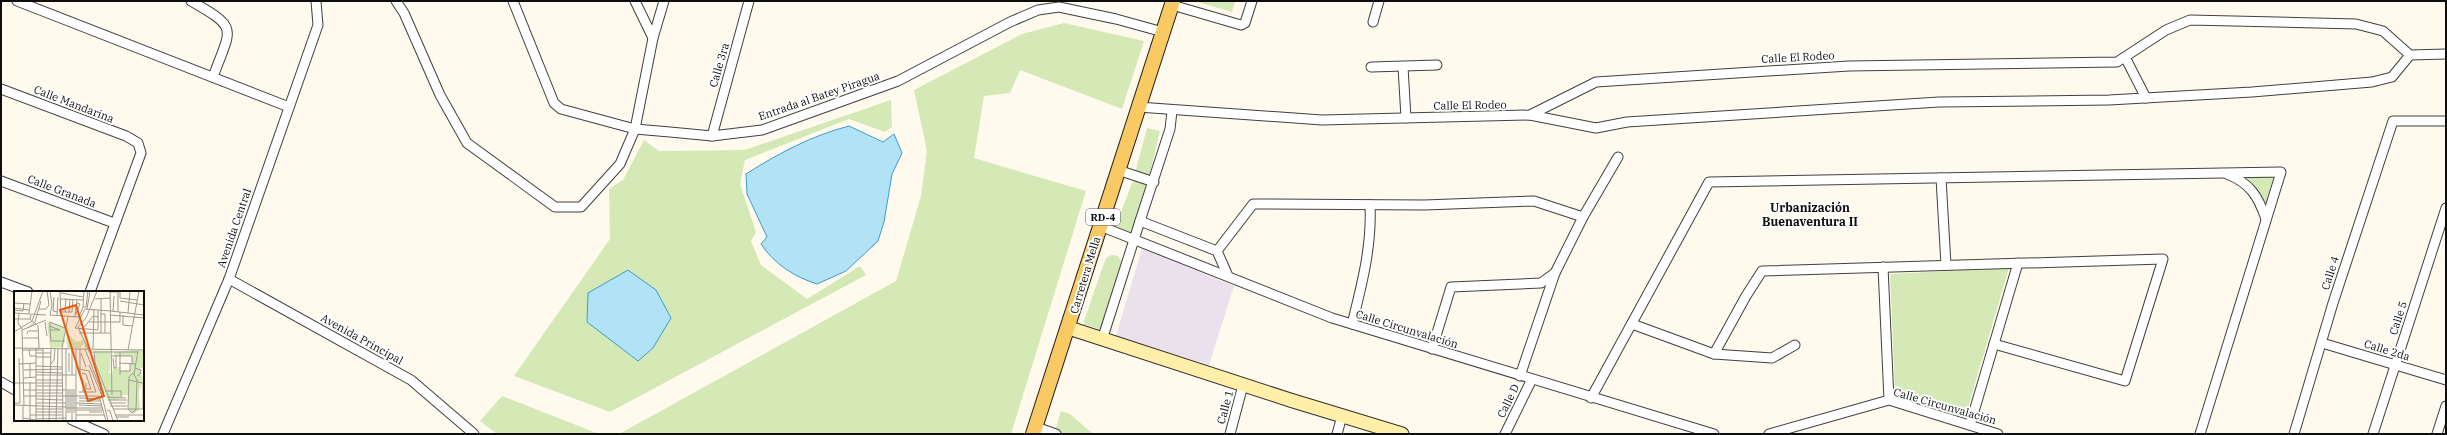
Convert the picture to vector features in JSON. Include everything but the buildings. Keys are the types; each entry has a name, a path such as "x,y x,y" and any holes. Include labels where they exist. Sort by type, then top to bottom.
{"main road":[{"name":"Carretera Mella","path":"1034,430 1069,328 1100,226 1172,3"}],"street":[{"path":"17,1 289,107"},
{"path":"191,1 221,18 228,27 228,37 213,77"},
{"name":"Avenida Central","path":"163,434 229,279 318,25 316,1"},
{"path":"396,1 404,13 440,95 467,142 555,207 581,207 620,164 635,128 653,38 664,1"},
{"name":"Entrada al Batey Piragua","path":"513,1 554,103 561,109 635,128 712,136 762,130 898,81 1010,22 1038,10 1058,7 1116,19 1163,32"},
{"path":"634,1 653,38"},
{"name":"Calle 3ra","path":"712,136 751,1"},
{"path":"1172,3 1241,25 1245,23 1252,1"},
{"path":"1373,22 1379,1"},
{"name":"Calle El Rodeo","path":"1138,107 1172,111 1322,120 1530,115 1596,82 1850,66 2117,62 2166,30 2190,20 2356,24 2383,31 2410,55"},
{"path":"1530,115 1596,128 1627,122 1933,102 2146,98 2372,82 2392,77 2410,55 2446,54"},
{"path":"2125,57 2146,98"},
{"path":"1371,67 1436,65"},
{"path":"1403,67 1406,118"},
{"name":"Calle Mandarina","path":"1,89 126,136 138,143 141,153 114,223"},
{"path":"1102,340 1133,240 1154,182 1170,129 1172,111"},
{"name":"Calle 4","path":"2294,434 2393,121 2446,121"},
{"path":"1520,376 1555,273 1583,217 1618,157"},
{"path":"1118,170 1154,182"},
{"path":"2222,172 2244,180 2260,201 2266,219"},
{"path":"1591,398 1709,182 2281,172 2200,434"},
{"path":"1941,178 1946,266"},
{"name":"Calle Granada","path":"1,181 114,223"},
{"path":"1217,251 1253,204 1370,205 1534,201 1583,217"},
{"path":"1352,324 1366,269 1371,229 1370,205"},
{"name":"Calle 5","path":"2373,434 2446,208"},
{"path":"1140,221 1217,251 1228,276"},
{"path":"90,291 114,223"},
{"name":"Calle Circunvalación","path":"1100,226 1352,324 1591,398 1714,434"},
{"path":"1714,354 1746,296 1762,271 2163,259 2126,381 1994,344"},
{"path":"1970,425 2018,263"},
{"path":"1883,267 1889,400"},
{"path":"1432,349 1451,287 1541,283 1555,273"},
{"name":"Avenida Principal","path":"229,279 411,380 474,434"},
{"path":"1,282 25,291"},
{"path":"1632,324 1714,354 1772,358 1795,345"},
{"path":"1069,328 1243,385 1402,434"},
{"name":"Calle 2da","path":"2322,343 2446,380"},
{"name":"Calle D","path":"1505,434 1532,379"},
{"path":"1,382 14,389"},
{"name":"Calle 1","path":"1230,434 1243,385"},
{"name":"Calle Circunvalación","path":"1769,434 1889,400 1998,434"},
{"path":"2437,434 2446,406"},
{"path":"1337,434 1342,416"},
{"path":"74,421 104,434"},
{"path":"1034,430 1056,434"}],"shaded area":[{"path":"1142,248 1234,286 1209,365 1116,336"}],"green space":[{"path":"1194,1 1235,1 1232,12"},
{"path":"1064,23 1144,41 1122,109 1020,70 1010,93 984,96 974,158 1086,191 1011,434 619,434 896,281 921,196 927,151 914,90 1022,34"},
{"path":"891,100 892,127 885,132 849,119 745,160 740,184 756,232 751,241 761,265 807,299 860,266 866,275 610,412 514,376 610,239 609,189 623,180 644,140 659,151 744,150"},
{"path":"1147,128 1160,131 1149,177 1135,173"},
{"path":"2238,174 2274,174 2265,210 2261,199 2252,185 2248,180"},
{"path":"1134,178 1148,183 1130,234 1115,228"},
{"path":"1112,255 1118,256 1123,263 1102,330 1083,324 1104,263 1107,257"},
{"path":"2009,268 1965,418 1895,394 1890,274"},
{"path":"502,396 599,434 497,434 480,421"},
{"path":"1061,411 1070,414 1093,434 1065,434 1055,431"}],"water":[{"path":"849,126 883,142 894,134 902,153 892,174 884,222 878,241 846,271 817,284 793,274 779,264 761,244 767,237 747,194 746,174 808,140"},
{"path":"628,270 656,290 671,318 653,348 638,361 587,322 588,293"}],"district":[{"name":"Urbanización Buenaventura II","path":"1810,215"}]}
